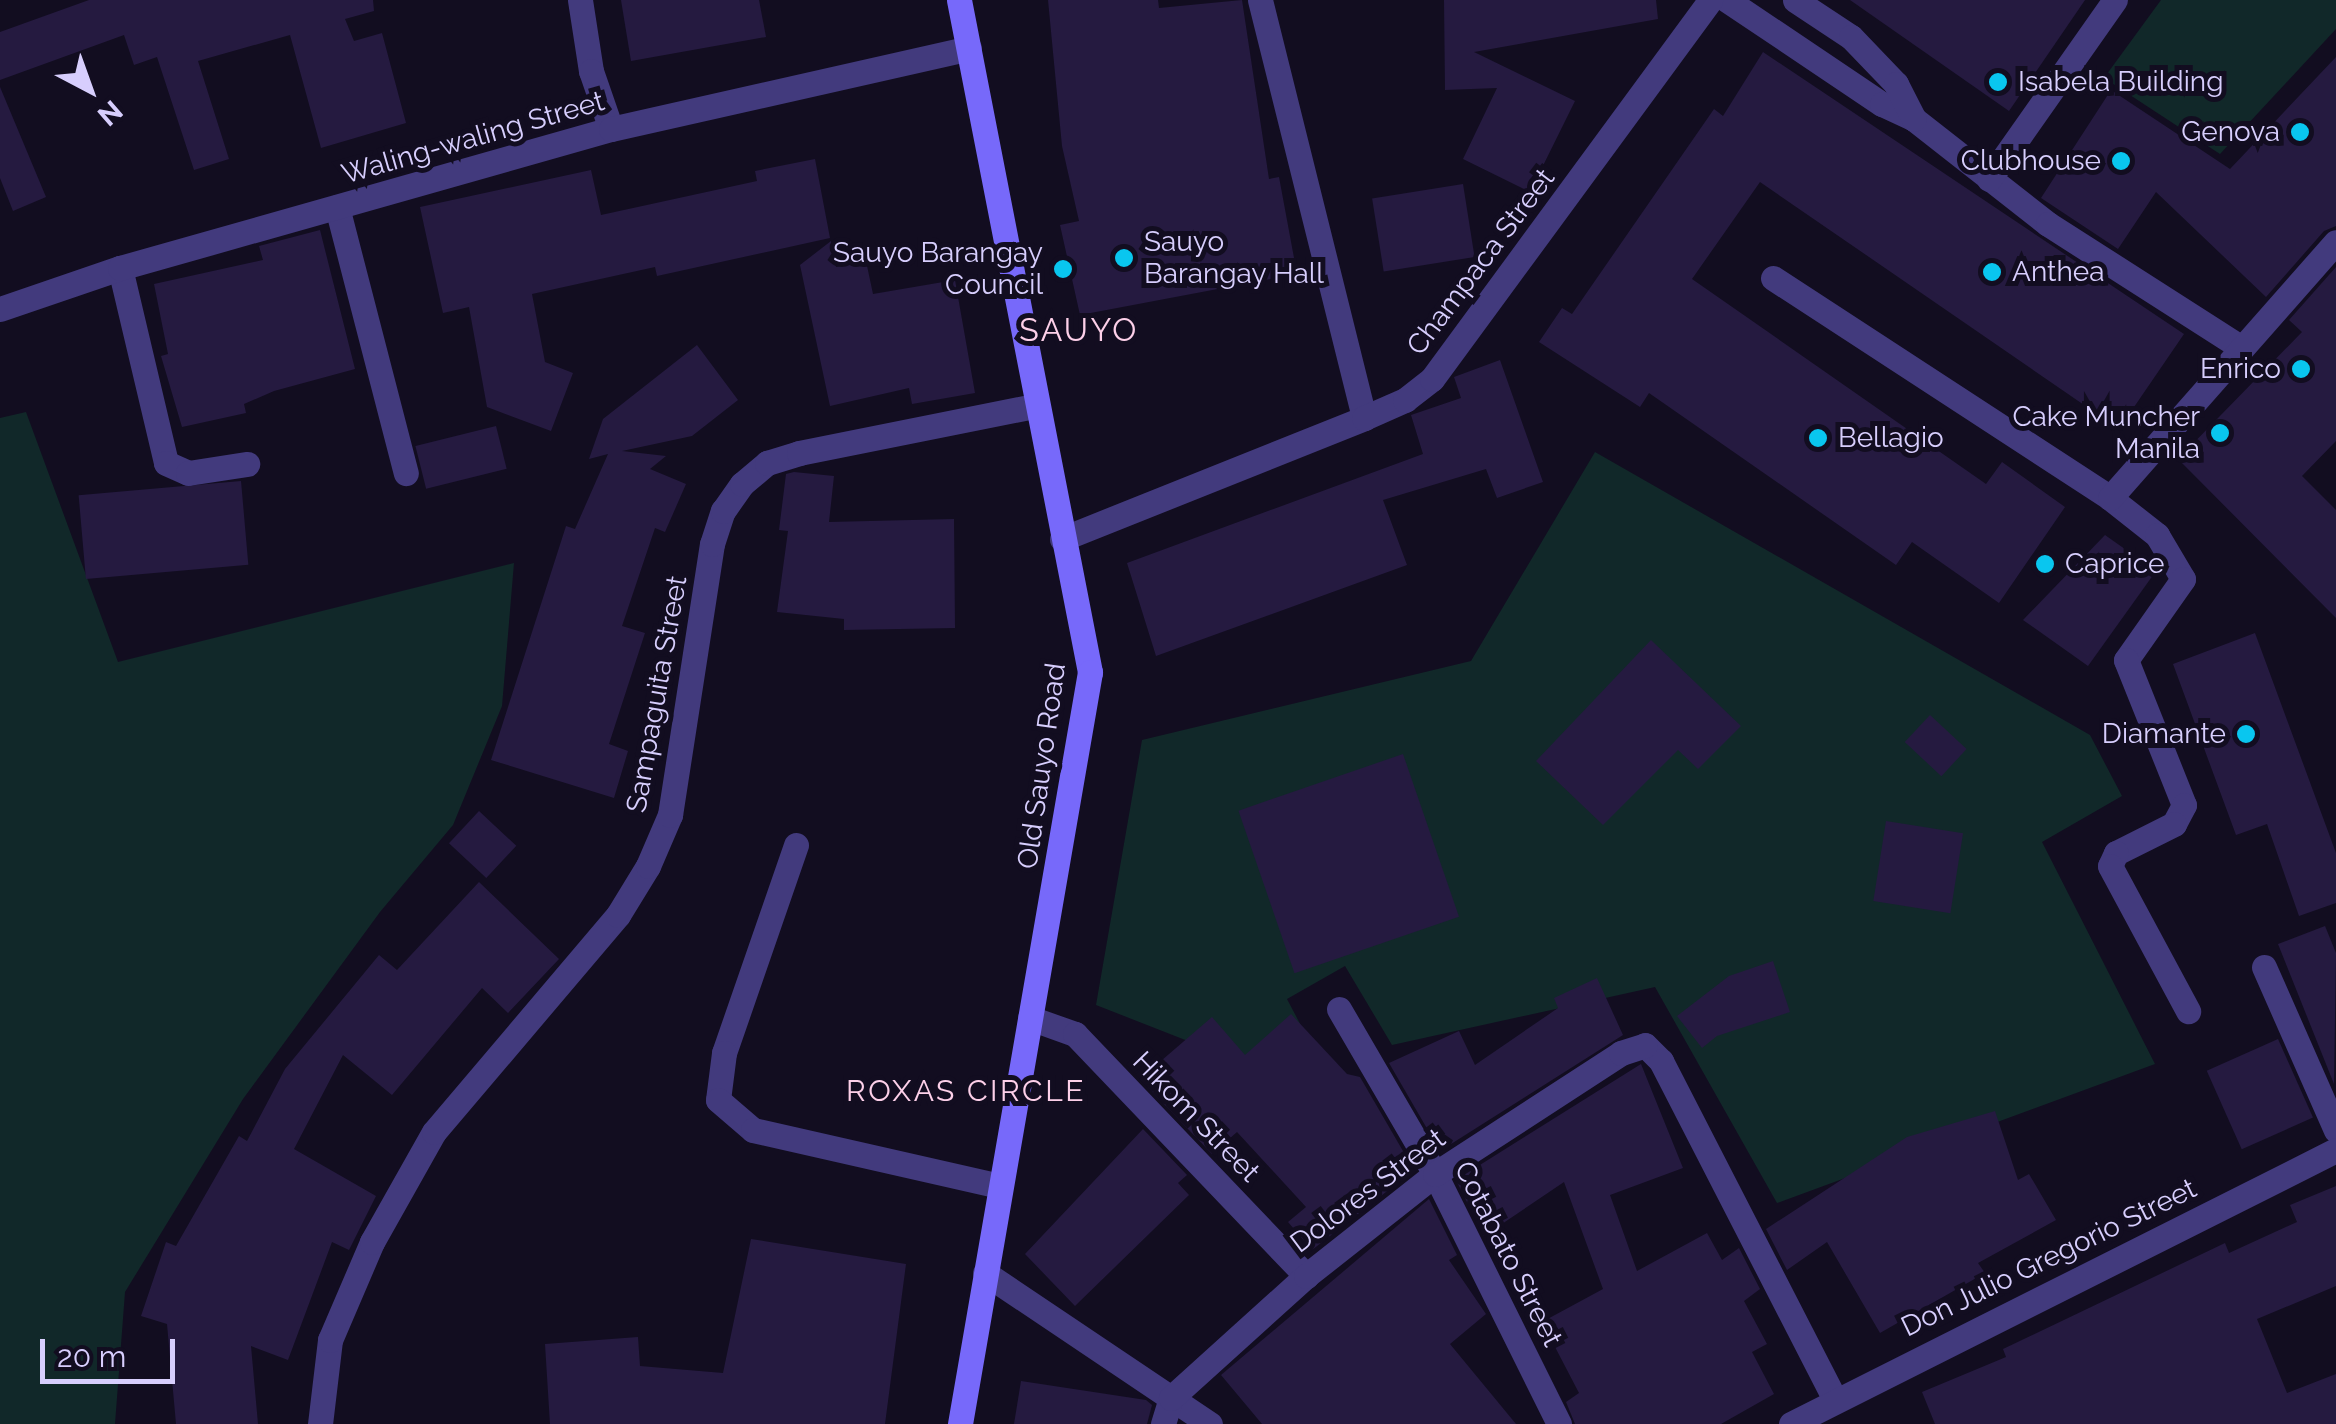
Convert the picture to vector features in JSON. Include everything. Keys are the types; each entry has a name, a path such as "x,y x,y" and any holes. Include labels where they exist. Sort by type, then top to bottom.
{"main road":[{"name":"Old Sauyo Road","path":"959,0 1034,406 1090,672 960,1424"}],"street":[{"path":"580,0 591,72 611,130"},
{"path":"1260,0 1364,418"},
{"name":"Champaca Street","path":"1062,539 1406,400 1452,356 1710,0"},
{"path":"1727,0 1882,104 1914,119 1989,179 2242,348"},
{"path":"1795,0 1851,36 1896,84 1914,119"},
{"path":"1989,179 2115,0"},
{"name":"Waling-waling Street","path":"0,309 120,268 611,130 968,48"},
{"path":"337,207 406,473"},
{"path":"2110,498 2336,242"},
{"path":"120,268 166,463 188,473 246,464"},
{"path":"1773,278 2110,498 2157,536 2183,579 2126,660 2184,805 2174,824 2116,853 2110,866 2188,1011"},
{"name":"Sampaguita Street","path":"320,1424 330,1340 372,1242 434,1132 618,915 648,866 670,815 712,544 723,511 742,484 768,463 798,453 1034,406"},
{"path":"796,845 724,1053 718,1100 753,1130 1000,1186"},
{"path":"2264,967 2336,1130"},
{"name":"Cotabato Street","path":"1338,1008 1436,1174 1560,1424"},
{"name":"Hikom Street","path":"1030,1018 1075,1034 1306,1276"},
{"name":"Dolores Street","path":"1171,1398 1306,1276 1436,1174 1621,1053 1645,1045 1662,1061 1834,1397"},
{"name":"Don Julio Gregorio Street","path":"1791,1424 1834,1397 2336,1150"},
{"path":"984,1273 1210,1424"},
{"path":"1163,1424 1171,1398"}],"green space":[{"path":"2161,0 2336,0 2336,29 2220,154 2104,78"},
{"path":"26,412 118,662 514,563 502,706 453,825 380,912 243,1099 125,1292 115,1424 0,1424 0,418"},
{"path":"1595,452 2090,735 2122,796 2042,842 2155,1064 1777,1203 1655,987 1392,1045 1345,966 1287,999 1317,1056 1272,1074 1096,1005 1142,740 1471,661"}],"building":[{"path":"89,0 373,0 374,11 345,19 354,41 382,33 406,123 321,148 290,35 198,61 229,159 194,170 157,57 134,65 124,35 0,80 0,32"},
{"path":"621,0 759,0 766,37 631,61"},
{"path":"1048,0 1158,0 1159,8 1242,0 1269,179 1279,177 1297,274 1080,315 1060,225 1079,221 1062,146"},
{"path":"1444,0 1656,0 1658,19 1474,52 1575,101 1530,192 1463,159 1497,88 1445,90"},
{"name":"Isabela Building","path":"1850,0 2085,0 2009,111"},
{"path":"1763,52 2184,334 2119,429 1760,182 1692,279 1986,484 2002,462 2065,507 1999,603 1912,542 1896,565 1649,393 1640,407 1539,342 1562,308 1572,314 1714,109 1723,116"},
{"path":"2336,57 2336,226 2324,231 2266,297 2156,192 2118,249 2041,198 2111,90 2230,169"},
{"path":"0,87 46,197 13,211 0,178"},
{"path":"815,159 830,238 657,276 655,267 532,294 545,362 573,373 551,431 487,407 469,307 443,313 420,207 591,170 601,215 757,181 755,171"},
{"path":"1463,184 1475,257 1384,271 1372,198"},
{"path":"320,230 355,369 274,391 244,404 246,413 182,427 161,356 168,354 154,284 263,260 259,246"},
{"path":"831,241 836,267 866,261 873,294 955,280 975,393 912,404 909,388 830,406 800,265"},
{"name":"Enrico","path":"2336,267 2336,441 2302,476 2336,510 2336,618 2178,459 2302,332 2289,320"},
{"path":"697,345 738,400 692,436 622,451 666,456 650,469 686,484 665,532 655,528 622,626 645,633 609,744 628,751 614,798 491,760 566,526 575,529 608,454 589,459 603,419"},
{"path":"1500,360 1543,482 1497,498 1486,469 1383,500 1407,565 1156,656 1127,563 1423,454 1411,415 1461,398 1454,377"},
{"path":"496,426 507,469 426,489 415,446"},
{"path":"786,474 834,476 829,522 954,519 955,628 844,630 844,619 777,612 788,531 779,530"},
{"path":"241,481 248,565 86,579 79,495"},
{"path":"2105,535 2156,571 2088,666 2023,620"},
{"name":"Diamante","path":"2255,633 2336,853 2336,903 2299,916 2267,824 2236,835 2173,664"},
{"path":"1651,640 1741,726 1698,769 1678,750 1603,825 1536,761"},
{"path":"1930,715 1967,749 1941,776 1905,742"},
{"path":"1403,754 1459,917 1294,973 1238,811"},
{"path":"479,811 516,846 486,878 449,843"},
{"path":"1886,821 1963,833 1950,913 1873,901"},
{"path":"479,882 559,959 508,1013 482,988 392,1095 343,1055 294,1149 376,1196 349,1250 332,1242 288,1360 251,1346 258,1424 176,1424 167,1324 141,1316 166,1242 176,1246 239,1136 247,1141 285,1069 379,955 397,970"},
{"path":"2325,926 2336,953 2334,1084 2278,944"},
{"path":"1773,961 1790,1012 1717,1036 1702,1048 1677,1016 1729,976"},
{"path":"1597,978 1623,1035 1440,1151 1389,1063 1459,1031 1475,1065 1558,1008 1554,998"},
{"path":"1291,1014 1347,1074 1360,1077 1414,1170 1312,1250 1288,1222 1306,1207 1237,1132 1212,1154 1140,1079 1212,1017 1245,1055"},
{"path":"2278,1039 2313,1118 2242,1149 2207,1071"},
{"path":"1641,1064 1683,1168 1610,1195 1637,1271 1707,1233 1722,1260 1739,1248 1760,1289 1744,1301 1767,1344 1752,1352 1774,1394 1721,1424 1575,1424 1566,1402 1579,1393 1542,1322 1603,1289 1564,1182 1484,1236 1456,1180"},
{"path":"1995,1111 2018,1180 2029,1174 2056,1220 1978,1263 1985,1273 1880,1333 1827,1242 1787,1270 1766,1229 1907,1137"},
{"path":"1143,1129 1187,1175 1178,1183 1189,1195 1075,1306 1025,1254"},
{"path":"2336,1186 2336,1286 2257,1319 2287,1393 2336,1374 2336,1424 1935,1424 1922,1392 2006,1357 2003,1349 2225,1243 2229,1253 2297,1222 2290,1205"},
{"path":"1429,1199 1457,1255 1449,1260 1486,1314 1450,1344 1516,1424 1262,1424 1221,1375"},
{"path":"751,1239 906,1264 885,1424 550,1424 545,1344 638,1337 640,1366 723,1373"},
{"path":"1021,1381 1146,1400 1152,1405 1147,1424 1014,1424"}],"place":[{"name":"Isabela Building","path":"1998,82"},
{"name":"Genova","path":"2300,132"},
{"name":"Clubhouse","path":"2121,161"},
{"name":"Sauyo Barangay Hall","path":"1124,258"},
{"name":"Sauyo Barangay Council","path":"1063,269"},
{"name":"Anthea","path":"1992,272"},
{"name":"Enrico","path":"2301,369"},
{"name":"Cake Muncher Manila","path":"2220,433"},
{"name":"Bellagio","path":"1818,438"},
{"name":"Caprice","path":"2045,564"},
{"name":"Diamante","path":"2246,734"}],"district":[{"name":"SAUYO","path":"1079,330"},
{"name":"ROXAS CIRCLE","path":"966,1091"}]}
